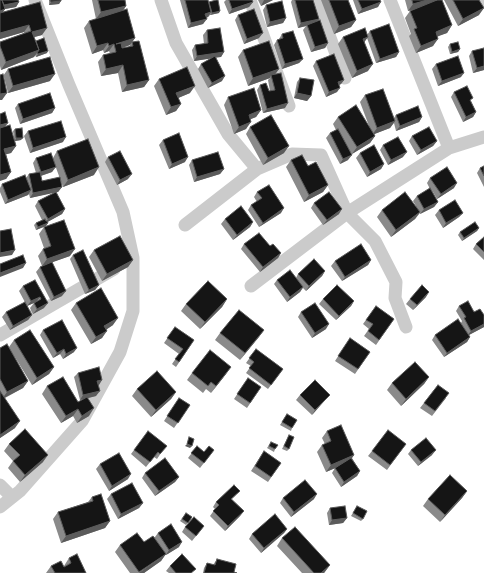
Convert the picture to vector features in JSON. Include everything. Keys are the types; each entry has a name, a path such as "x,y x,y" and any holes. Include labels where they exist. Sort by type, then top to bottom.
{"street":[{"path":"0,507 20,491 82,421 120,352 133,311 133,258 123,212 35,0"},
{"path":"161,0 176,42 228,134 257,169"},
{"path":"250,0 289,106"},
{"path":"316,0 345,78"},
{"path":"390,0 449,148"},
{"path":"251,286 347,213 449,148 484,137"},
{"path":"185,225 257,169 292,154 321,155 347,213 375,241 396,282 395,298 406,327"},
{"path":"0,335 133,258"},
{"path":"0,485 12,497"}],"building":[{"path":"0,0 2,0 5,9 0,11"},
{"path":"2,0 18,0 19,2 4,5"},
{"path":"50,0 61,0 61,1 51,2"},
{"path":"98,0 125,0 126,6 101,12"},
{"path":"185,0 208,0 211,12 205,14 207,19 191,23"},
{"path":"218,0 220,11 212,13 209,2"},
{"path":"229,0 252,0 253,2 232,9"},
{"path":"295,0 313,0 319,19 301,23"},
{"path":"329,0 348,0 356,20 339,26"},
{"path":"358,0 380,0 381,2 362,9"},
{"path":"412,0 427,0 413,4"},
{"path":"437,0 442,0 452,25 436,32 438,39 421,46 414,29 417,28 410,11"},
{"path":"453,0 479,0 484,8 463,19"},
{"path":"282,1 286,18 270,22 266,5"},
{"path":"40,2 47,28 32,32 39,50 6,62 0,42 31,31 29,25 0,33 0,13"},
{"path":"127,9 135,38 116,44 121,43 122,48 133,46 132,42 139,41 149,80 127,85 123,65 106,69 103,55 116,52 114,44 109,46 108,43 97,46 89,21"},
{"path":"254,9 263,33 247,39 238,15"},
{"path":"320,20 328,43 315,47 307,25"},
{"path":"389,24 399,52 380,59 370,31"},
{"path":"220,28 224,52 197,56 195,45 208,43 207,30"},
{"path":"365,28 368,37 363,39 373,64 357,71 343,37"},
{"path":"293,31 303,59 285,64 277,40 283,38 282,34"},
{"path":"44,38 48,51 38,54 37,53 39,50 36,41"},
{"path":"269,41 279,69 253,78 243,50"},
{"path":"458,42 460,49 452,52 450,44"},
{"path":"484,48 484,66 477,68 472,51"},
{"path":"334,54 344,80 338,82 340,88 329,92 316,61"},
{"path":"215,56 225,76 212,83 201,64"},
{"path":"458,56 464,73 442,81 436,64"},
{"path":"50,57 55,74 13,86 8,69"},
{"path":"187,67 195,86 176,93 181,104 171,107 159,79"},
{"path":"281,73 288,103 267,109 260,85 266,83 269,91 275,90 271,75"},
{"path":"3,74 7,93 0,94 0,75"},
{"path":"300,78 314,80 311,96 297,93"},
{"path":"467,86 473,98 470,100 476,112 466,117 454,92"},
{"path":"254,88 261,110 249,115 251,122 239,127 228,97"},
{"path":"383,89 395,121 377,128 365,95"},
{"path":"50,93 55,108 23,119 18,104"},
{"path":"356,105 375,136 357,147 338,117"},
{"path":"418,106 422,117 400,126 396,115"},
{"path":"5,112 8,123 0,125 0,114"},
{"path":"271,115 289,146 268,158 250,127"},
{"path":"61,121 66,137 33,148 28,131"},
{"path":"10,125 16,146 4,149 11,172 0,175 0,128"},
{"path":"429,127 437,141 421,150 412,136"},
{"path":"22,128 23,138 16,138 15,129"},
{"path":"338,129 352,155 343,159 330,133"},
{"path":"179,133 188,157 172,164 163,140"},
{"path":"398,137 407,152 391,160 383,145"},
{"path":"88,139 99,167 68,180 57,151"},
{"path":"374,145 384,164 370,172 360,153"},
{"path":"120,151 132,174 120,180 108,157"},
{"path":"218,152 224,169 197,177 192,160"},
{"path":"51,153 56,167 41,172 36,158"},
{"path":"302,155 308,166 316,162 328,185 309,195 291,160"},
{"path":"484,166 484,176 480,168"},
{"path":"447,167 457,183 441,194 430,178"},
{"path":"40,172 42,181 60,177 62,187 33,193 29,174"},
{"path":"25,175 31,190 8,200 2,184"},
{"path":"269,185 284,208 263,223 251,205 262,198 257,192"},
{"path":"430,188 438,202 424,209 417,196"},
{"path":"56,192 65,209 48,219 38,201"},
{"path":"329,192 342,209 327,220 314,203"},
{"path":"405,192 420,212 396,230 382,210"},
{"path":"455,200 463,213 446,223 439,210"},
{"path":"241,206 253,222 237,235 225,219"},
{"path":"45,219 48,223 38,227 36,223"},
{"path":"64,220 75,249 47,259 43,249 51,246 44,227"},
{"path":"475,222 479,228 464,238 460,232"},
{"path":"11,229 15,250 0,253 0,231"},
{"path":"259,233 270,246 273,244 281,253 263,267 244,244"},
{"path":"120,236 133,260 107,274 94,250"},
{"path":"484,237 484,252 476,244"},
{"path":"361,244 371,260 345,277 335,261"},
{"path":"83,250 99,285 89,290 73,255"},
{"path":"23,255 26,263 0,273 0,264"},
{"path":"314,259 325,271 309,286 298,274"},
{"path":"52,262 66,291 54,297 40,267"},
{"path":"290,270 303,287 290,297 277,280"},
{"path":"35,280 48,303 37,309 34,303 41,299 40,297 31,301 23,286"},
{"path":"208,281 227,299 205,322 186,304"},
{"path":"337,285 354,301 339,316 323,299"},
{"path":"422,285 429,292 417,305 410,299"},
{"path":"101,288 118,318 104,326 107,331 96,337 76,303"},
{"path":"468,301 474,312 480,309 484,315 484,324 471,331 464,318 466,317 459,306"},
{"path":"25,302 32,315 13,326 6,312"},
{"path":"315,303 329,324 315,333 301,312"},
{"path":"376,306 394,319 379,340 368,331 373,324 366,320"},
{"path":"239,310 264,330 245,353 220,333"},
{"path":"458,319 470,337 447,353 435,335"},
{"path":"62,320 77,348 66,354 64,349 57,353 43,330"},
{"path":"175,327 194,340 179,362 175,359 183,349 167,338"},
{"path":"30,330 54,367 37,378 14,340"},
{"path":"350,338 370,352 358,369 338,356"},
{"path":"7,344 28,381 7,392 0,379 0,348"},
{"path":"256,349 283,369 271,385 249,368 254,362 249,358"},
{"path":"210,350 231,367 216,386 211,382 208,386 192,373"},
{"path":"415,362 429,377 406,399 392,383"},
{"path":"99,367 102,380 97,381 100,391 83,395 78,373"},
{"path":"157,371 176,392 156,410 137,389"},
{"path":"63,377 78,402 87,397 94,408 82,416 78,409 66,416 47,386"},
{"path":"248,378 261,387 250,403 237,394"},
{"path":"315,380 330,395 315,410 300,395"},
{"path":"438,385 449,393 435,411 424,403"},
{"path":"0,391 20,421 0,435"},
{"path":"179,398 190,405 178,423 167,416"},
{"path":"287,414 297,420 292,428 282,422"},
{"path":"341,425 354,455 331,465 322,445 331,441 327,431"},
{"path":"25,429 48,455 25,475 13,461 20,455 9,444"},
{"path":"388,430 406,444 390,465 372,451"},
{"path":"148,431 167,446 160,454 158,452 150,462 134,450"},
{"path":"289,435 294,437 289,449 284,446"},
{"path":"189,437 194,439 192,446 187,444"},
{"path":"426,438 436,450 421,462 411,450"},
{"path":"271,442 278,445 275,449 269,446"},
{"path":"197,446 204,452 209,446 214,450 204,463 191,453"},
{"path":"264,451 281,463 271,477 255,466"},
{"path":"119,453 131,474 112,486 100,464"},
{"path":"165,458 179,477 159,491 145,473"},
{"path":"351,458 360,471 344,482 335,468"},
{"path":"450,475 467,491 445,515 428,499"},
{"path":"305,480 317,494 294,512 283,498"},
{"path":"132,483 143,503 121,514 111,494"},
{"path":"234,485 240,491 231,499 244,511 228,526 213,511 219,505 216,502"},
{"path":"101,494 110,521 66,536 58,512 93,501 92,497"},
{"path":"345,506 347,518 332,520 330,508"},
{"path":"357,506 367,511 363,519 353,513"},
{"path":"186,513 192,517 188,523 182,519"},
{"path":"275,514 287,529 264,548 252,534"},
{"path":"194,517 204,526 196,536 185,527"},
{"path":"171,524 182,542 169,550 158,533"},
{"path":"295,527 330,565 321,573 314,573 282,538"},
{"path":"137,533 144,542 153,536 166,554 139,572 120,545"},
{"path":"77,554 86,573 55,573 51,566 61,561 64,567 71,563 69,558"},
{"path":"182,554 196,569 191,573 176,573 170,566"},
{"path":"217,559 236,564 234,572 237,573 204,573 207,563 215,565"}]}
